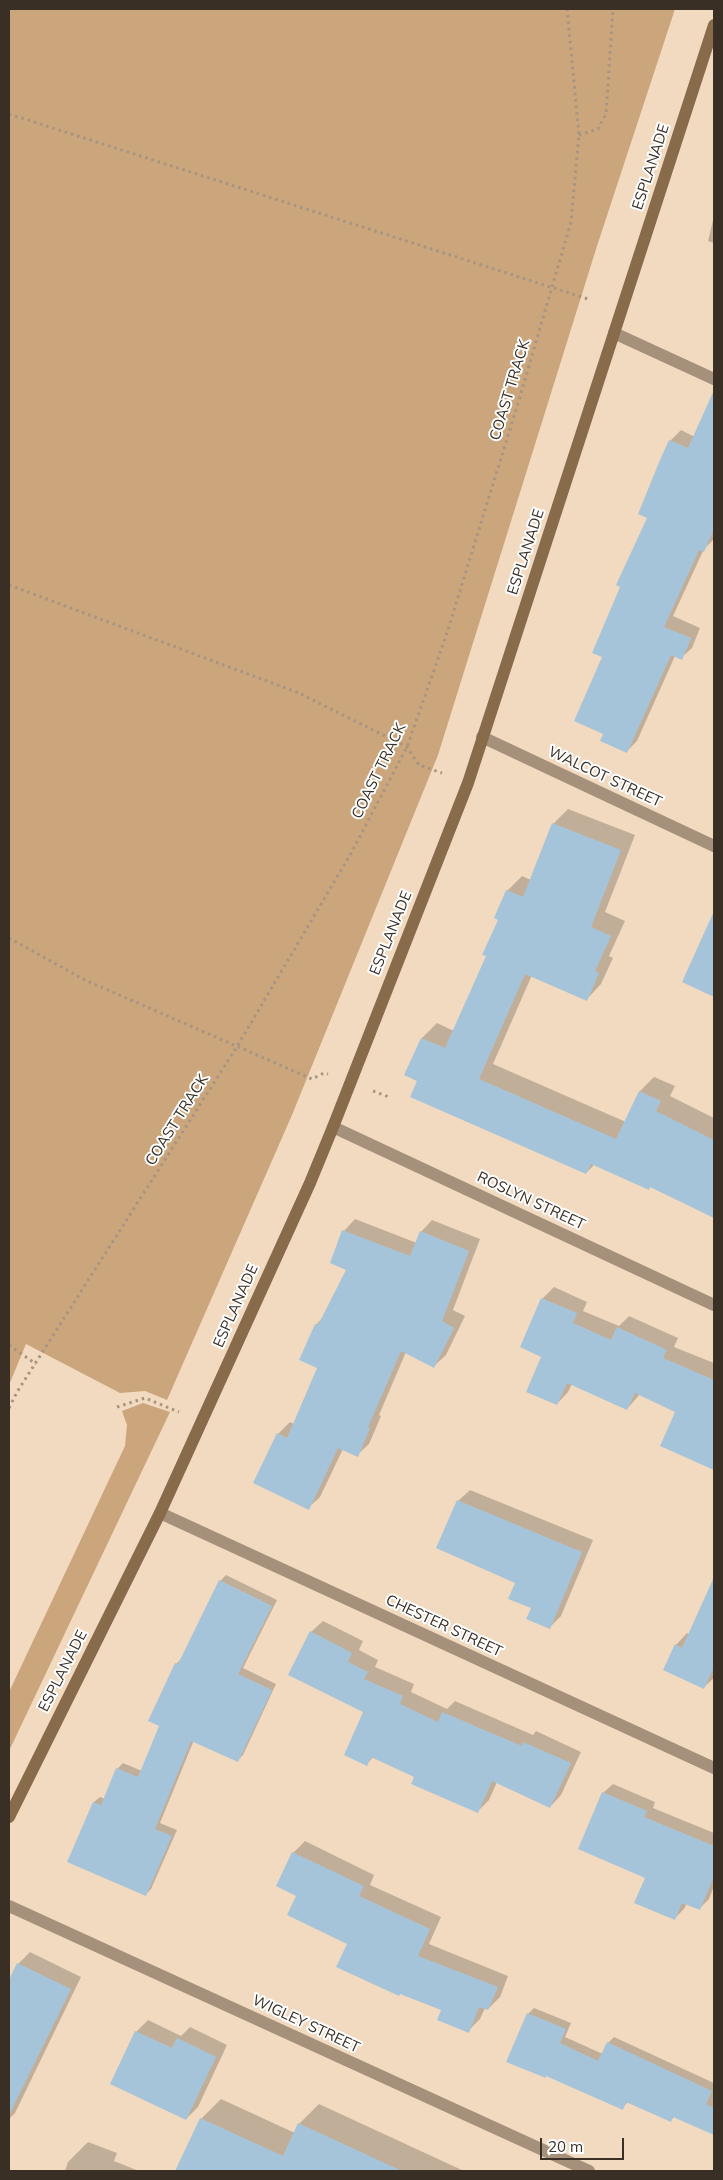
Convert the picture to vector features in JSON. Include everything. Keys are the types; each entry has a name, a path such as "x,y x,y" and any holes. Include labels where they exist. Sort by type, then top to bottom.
{"street":[{"name":"ESPLANADE","path":"9,1816 160,1513 310,1183 333,1127 468,783 714,25"},
{"path":"614,332 714,379"},
{"name":"WALCOT STREET","path":"482,737 714,846"},
{"name":"ROSLYN STREET","path":"333,1127 714,1305"},
{"name":"CHESTER STREET","path":"160,1513 714,1768"},
{"name":"WIGLEY STREET","path":"9,1906 589,2171"}],"path":[{"name":"COAST TRACK","path":"9,1408 238,1045 350,855 407,747 446,636 571,222 579,135 566,9"},
{"path":"579,135 598,129 606,114 613,9"},
{"path":"9,114 588,299"},
{"path":"9,585 299,693 407,747 418,764 442,773"},
{"path":"9,938 85,980 238,1045 312,1079 324,1073 328,1074"},
{"path":"373,1092 389,1097"},
{"path":"9,1345 36,1364"},
{"path":"117,1407 145,1398 179,1412"}],"shaded area":[{"path":"9,9 675,9 597,246 438,755 292,1115 167,1400 145,1391 120,1393 26,1344 9,1385"},
{"path":"143,1403 170,1412 9,1751 9,1692 125,1446 127,1425 122,1411"}],"building":[{"path":"714,390 714,529 704,552 699,550 664,627 691,638 682,660 671,655 627,753 600,741 603,734 574,721 602,657 592,653 620,587 616,585 647,518 638,514 660,460 669,440 688,448"},
{"path":"552,823 621,850 591,927 611,936 595,971 599,973 587,1001 525,974 479,1079 616,1139 639,1091 661,1101 656,1111 714,1140 714,1218 650,1187 649,1190 591,1164 586,1174 410,1097 417,1081 404,1075 421,1038 445,1048 486,956 482,955 498,920 494,918 506,890 523,897"},
{"path":"714,911 714,997 682,982"},
{"path":"342,1230 410,1256 420,1231 469,1251 442,1321 454,1328 434,1368 401,1351 368,1427 370,1428 358,1457 338,1448 309,1510 253,1483 277,1433 287,1438 317,1368 299,1360 315,1324 318,1325 346,1270 330,1263"},
{"path":"541,1298 577,1313 573,1323 611,1340 617,1327 667,1350 663,1358 714,1380 714,1470 660,1446 675,1412 635,1393 627,1410 567,1383 557,1405 526,1392 541,1357 520,1347"},
{"path":"457,1500 582,1552 550,1629 526,1619 531,1608 508,1599 515,1583 436,1548"},
{"path":"714,1577 714,1667 704,1689 663,1670 675,1644 682,1648"},
{"path":"219,1580 272,1606 238,1674 272,1690 238,1762 191,1741 155,1829 172,1836 146,1896 67,1862 93,1802 101,1805 116,1768 138,1777 159,1726 148,1721 175,1663 178,1664"},
{"path":"310,1631 352,1653 348,1662 368,1672 364,1679 403,1696 400,1704 438,1722 442,1712 522,1746 523,1742 571,1763 550,1808 492,1781 478,1813 411,1784 414,1777 371,1757 367,1766 344,1755 363,1712 288,1675"},
{"path":"602,1792 647,1811 644,1817 714,1846 714,1876 700,1910 682,1903 675,1920 634,1903 645,1878 578,1849"},
{"path":"292,1852 364,1886 359,1896 430,1929 418,1956 498,1987 488,2010 479,2007 469,2033 437,2020 441,2010 400,1994 399,1996 336,1967 347,1944 287,1915 296,1896 276,1886"},
{"path":"17,1963 71,1989 9,2115 9,1980"},
{"path":"527,2013 566,2029 560,2043 598,2061 607,2042 712,2091 706,2104 714,2108 714,2135 673,2117 671,2122 626,2102 623,2110 546,2076 546,2078 506,2062"},
{"path":"135,2031 172,2048 177,2038 216,2057 186,2120 110,2084"},
{"path":"200,2118 283,2156 298,2123 402,2171 175,2171"}]}
